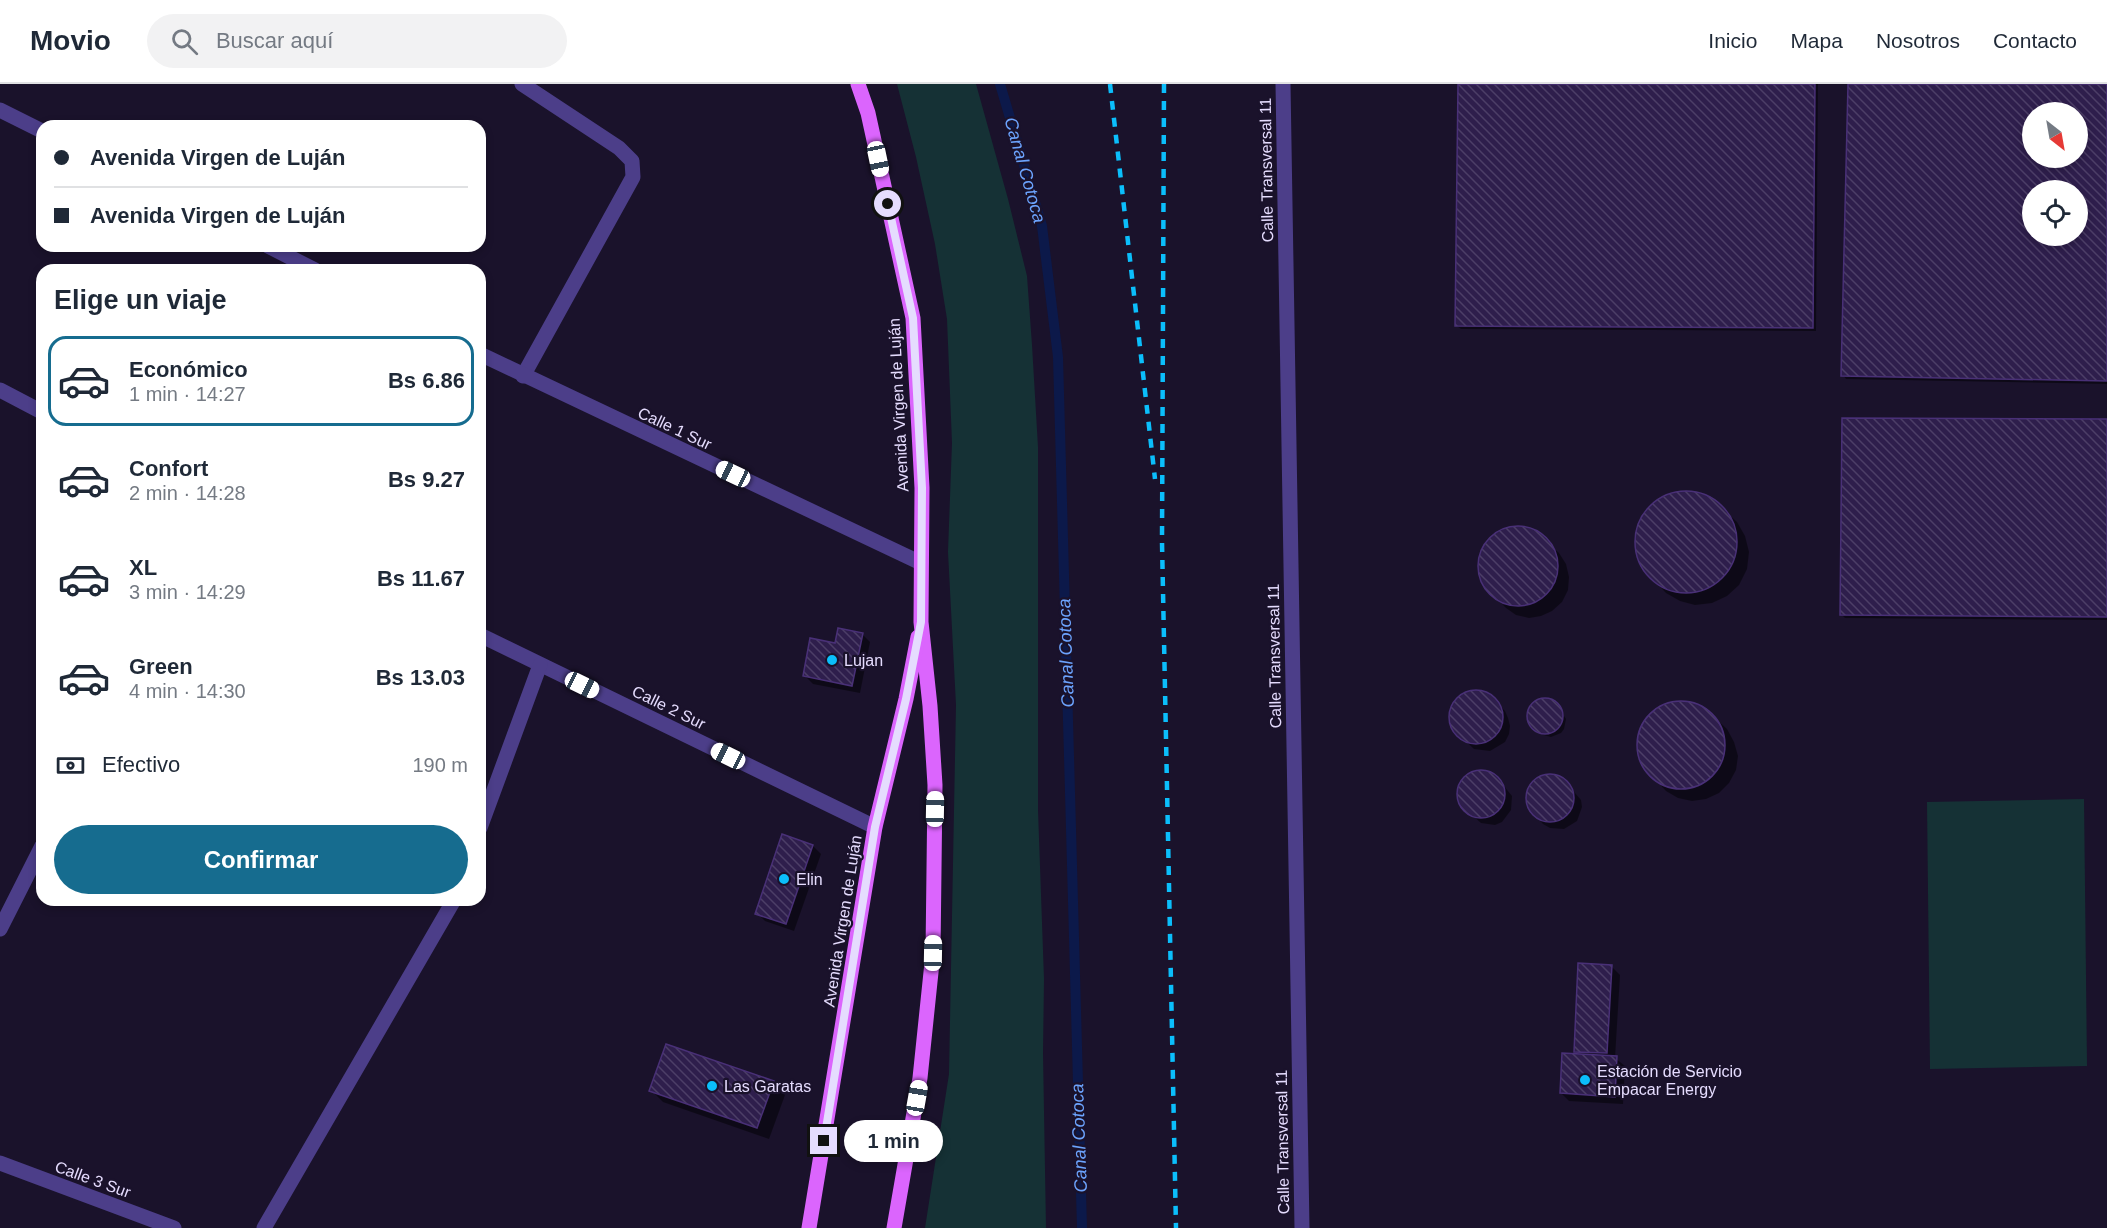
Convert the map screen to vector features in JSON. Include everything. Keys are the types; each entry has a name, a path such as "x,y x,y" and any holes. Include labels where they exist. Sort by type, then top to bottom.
{"main road":[{"name":"Avenida Virgen de Luján","path":"858,84 868,113 913,318 922,488 921,622 935,785 933,953 920,1078 894,1228"},
{"name":"Avenida Virgen de Luján","path":"809,1228 875,827 906,699 921,622"}],"street":[{"path":"522,84 619,148 632,160 633,177 523,376"},
{"name":"Calle Transversal 11","path":"1283,84 1302,1228"},
{"path":"0,110 36,128"},
{"path":"280,252 303,264"},
{"name":"Calle 1 Sur","path":"486,357 921,563"},
{"path":"0,390 36,409"},
{"name":"Calle 2 Sur","path":"486,638 875,827"},
{"path":"486,812 540,665"},
{"path":"0,929 36,858"},
{"path":"264,1228 451,906"},
{"name":"Calle 3 Sur","path":"0,1163 174,1228"}],"green space":[{"path":"897,84 976,84 1027,276 1038,447 1038,810 1044,979 1046,1228 925,1228 949,1074 956,705 948,552 952,443 947,319 935,244"},
{"path":"2084,799 2087,1066 1930,1069 1927,802"}],"building":[{"path":"1458,84 1815,84 1813,328 1455,326"},
{"path":"1848,84 2107,84 2107,381 1841,376"},
{"path":"1842,418 2107,419 2107,617 1840,615"},
{"path":"1686,491 1706,495 1722,506 1733,522 1737,542 1733,562 1722,578 1706,589 1686,593 1666,589 1650,578 1639,562 1635,542 1639,522 1650,506 1666,495"},
{"path":"1518,526 1533,529 1546,538 1555,551 1558,566 1555,581 1546,594 1533,603 1518,606 1503,603 1490,594 1481,581 1478,566 1481,551 1490,538 1503,529"},
{"name":"Lujan","path":"838,628 863,633 852,686 803,676 810,638 835,643"},
{"path":"1476,690 1486,692 1495,698 1501,707 1503,717 1501,727 1495,736 1486,742 1476,744 1466,742 1457,736 1451,727 1449,717 1451,707 1457,698 1466,692"},
{"path":"1545,698 1558,703 1563,716 1558,729 1545,734 1532,729 1527,716 1532,703"},
{"path":"1681,701 1706,708 1718,720 1725,745 1718,770 1706,782 1681,789 1656,782 1644,770 1637,745 1644,720 1656,708"},
{"path":"1476,770 1486,770 1498,777 1505,789 1505,799 1498,811 1486,818 1476,818 1461,807 1457,799 1457,789 1468,774"},
{"path":"1545,774 1555,774 1567,781 1574,793 1574,803 1567,815 1555,822 1545,822 1530,811 1526,803 1526,793 1537,778"},
{"name":"Elin","path":"782,834 813,845 786,924 755,914"},
{"path":"1578,963 1612,965 1607,1053 1574,1052"},
{"name":"Las Garatas","path":"666,1044 774,1081 757,1128 649,1091"},
{"path":"1562,1053 1617,1056 1615,1097 1560,1093"}],"waterway":[{"name":"Canal Cotoca","path":"1000,84 1042,226 1058,357 1082,1228"}],"railway":[{"path":"1110,84 1155,479"},
{"path":"1164,84 1162,542 1176,1228"}],"place":[{"name":"Lujan","path":"832,660"},
{"name":"Elin","path":"784,879"},
{"name":"Estación de Servicio Empacar Energy","path":"1585,1080"},
{"name":"Las Garatas","path":"712,1086"}],"route":[{"path":"824,1141 875,827 906,699 921,622 922,488 913,318 888,204"}]}
